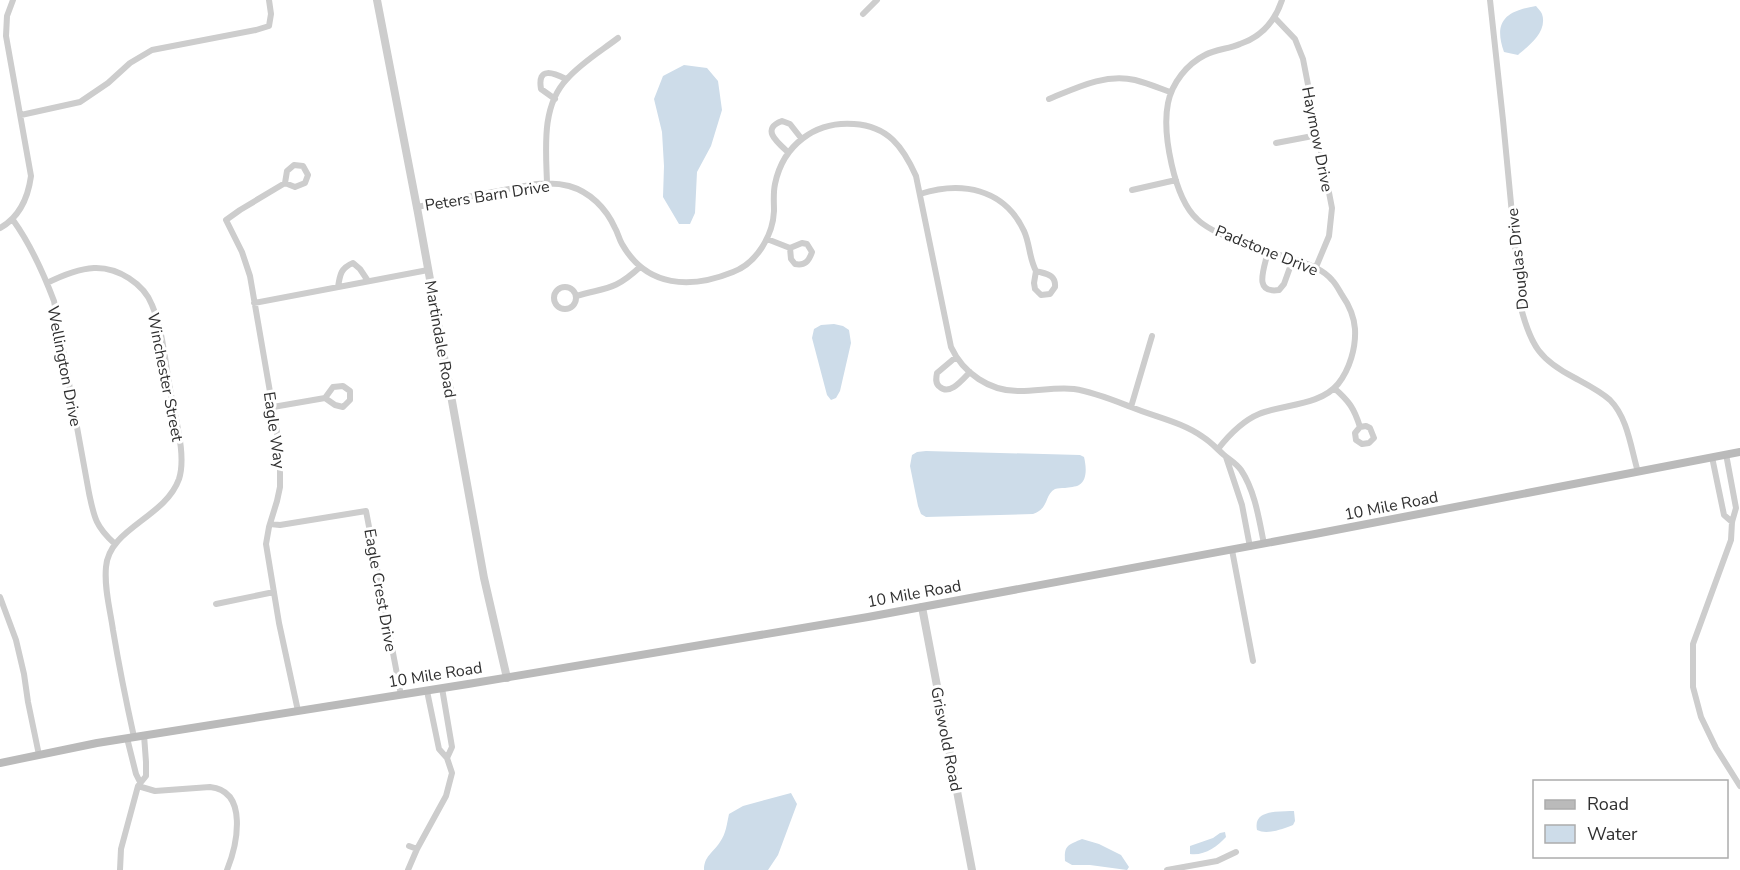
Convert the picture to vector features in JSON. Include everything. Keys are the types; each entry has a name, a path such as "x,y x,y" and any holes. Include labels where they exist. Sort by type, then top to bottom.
{"main road":[{"name":"10 Mile Road","path":"0,763 89,744 507,678 922,607 1250,547 1740,452"}],"street":[{"path":"0,228 13,220 26,199 31,176 6,36 7,16 13,0"},
{"path":"21,115 80,102 108,83 130,63 152,50 269,26 271,14 269,0"},
{"name":"Martindale Road","path":"377,0 484,578 507,678"},
{"path":"863,14 877,0"},
{"name":"Padstone Drive","path":"1218,449 1244,422 1257,415 1311,401 1338,385 1350,366 1355,339 1354,323 1347,304 1332,279 1316,267 1222,236 1197,220 1178,192 1166,126 1170,92 1188,67 1206,54 1241,44 1266,28 1275,18 1282,0"},
{"name":"Douglas Drive","path":"1490,0 1521,308 1526,327 1538,351 1551,364 1611,401 1628,433 1638,472"},
{"name":"Haymow Drive","path":"1275,18 1295,39 1303,59 1332,208 1329,236 1316,267"},
{"path":"547,183 547,127 555,99 566,79 618,38"},
{"path":"555,99 541,89 540,83 544,74 554,73 566,79"},
{"path":"1049,99 1089,83 1120,78 1135,80 1170,92"},
{"path":"788,152 773,137 771,131 773,127 782,121 790,124 801,138"},
{"name":"Peters Barn Drive","path":"417,207 547,183 572,187 586,194 608,214 622,244 640,267 666,280 678,283 706,281 737,271 746,265 767,239 774,211 778,170 788,152 801,138 823,127 839,123 861,124 883,132 903,150 916,176 951,347 969,372 992,387 1005,391 1057,388 1090,392 1181,425 1204,437 1235,463 1242,472 1252,492 1264,544"},
{"path":"1276,143 1318,135"},
{"path":"1132,190 1176,180"},
{"name":"Eagle Way","path":"285,183 226,220 242,252 250,276 280,450 278,501 266,544 298,711"},
{"path":"920,194 946,187 965,188 997,199 1012,212 1023,229 1036,271"},
{"name":"Wellington Drive","path":"13,220 26,237 47,283 57,315 95,518 99,528 114,543"},
{"path":"767,239 790,248"},
{"path":"1268,251 1262,280 1265,288 1270,291 1279,290 1284,284 1293,259"},
{"path":"338,287 340,275 345,266 353,263 368,281"},
{"path":"576,296 616,286 640,267"},
{"name":"Winchester Street","path":"47,283 79,271 95,268 122,274 144,291 152,304 158,324 178,434 181,471 178,481 163,503 114,543"},
{"path":"254,303 428,270"},
{"path":"1131,407 1152,336"},
{"path":"956,357 937,373 937,385 941,389 953,388 969,372"},
{"path":"1334,388 1354,409 1360,427"},
{"path":"273,407 325,398"},
{"path":"1726,454 1736,508 1731,540 1693,644 1693,687 1701,717 1716,748 1740,786"},
{"name":"Peters Barn Drive","path":"1226,457 1239,492 1250,547"},
{"path":"1712,457 1724,515 1732,522"},
{"name":"Eagle Crest Drive","path":"270,524 280,525 366,511 402,695"},
{"path":"114,543 107,561 106,588 139,784 155,791 216,787 227,793 234,808 237,831 236,845 227,870"},
{"path":"1232,550 1253,661"},
{"path":"216,604 274,592"},
{"path":"0,597 16,640 39,755"},
{"name":"Griswold Road","path":"922,607 972,870"},
{"path":"442,688 452,747 447,758"},
{"path":"408,870 446,796 452,773 447,758 439,749 427,691"},
{"path":"120,870 121,849 139,784 146,776 144,735"},
{"path":"409,846 417,849"},
{"path":"1167,870 1217,861 1236,852"}],"water":[{"path":"1536,6 1542,13 1540,33 1518,55 1504,52 1500,32 1505,19 1517,11"},
{"path":"684,65 707,68 718,81 722,110 711,146 697,172 695,213 690,224 679,224 663,197 662,132 654,99 663,76"},
{"path":"834,324 849,330 851,343 840,391 836,398 831,400 827,395 812,338 814,329 821,325"},
{"path":"926,451 1080,455 1084,457 1085,476 1078,486 1055,489 1049,495 1045,505 1033,514 926,517 921,514 918,506 910,466 912,455"},
{"path":"791,793 797,804 778,855 768,870 704,870 707,858 724,836 729,814 743,806"},
{"path":"1294,811 1293,825 1270,832 1257,830 1258,819 1262,815"},
{"path":"1225,832 1226,837 1214,847 1200,854 1190,854 1190,846"},
{"path":"1082,839 1099,844 1121,855 1129,867 1127,870 1072,865 1065,861 1068,846"}]}
